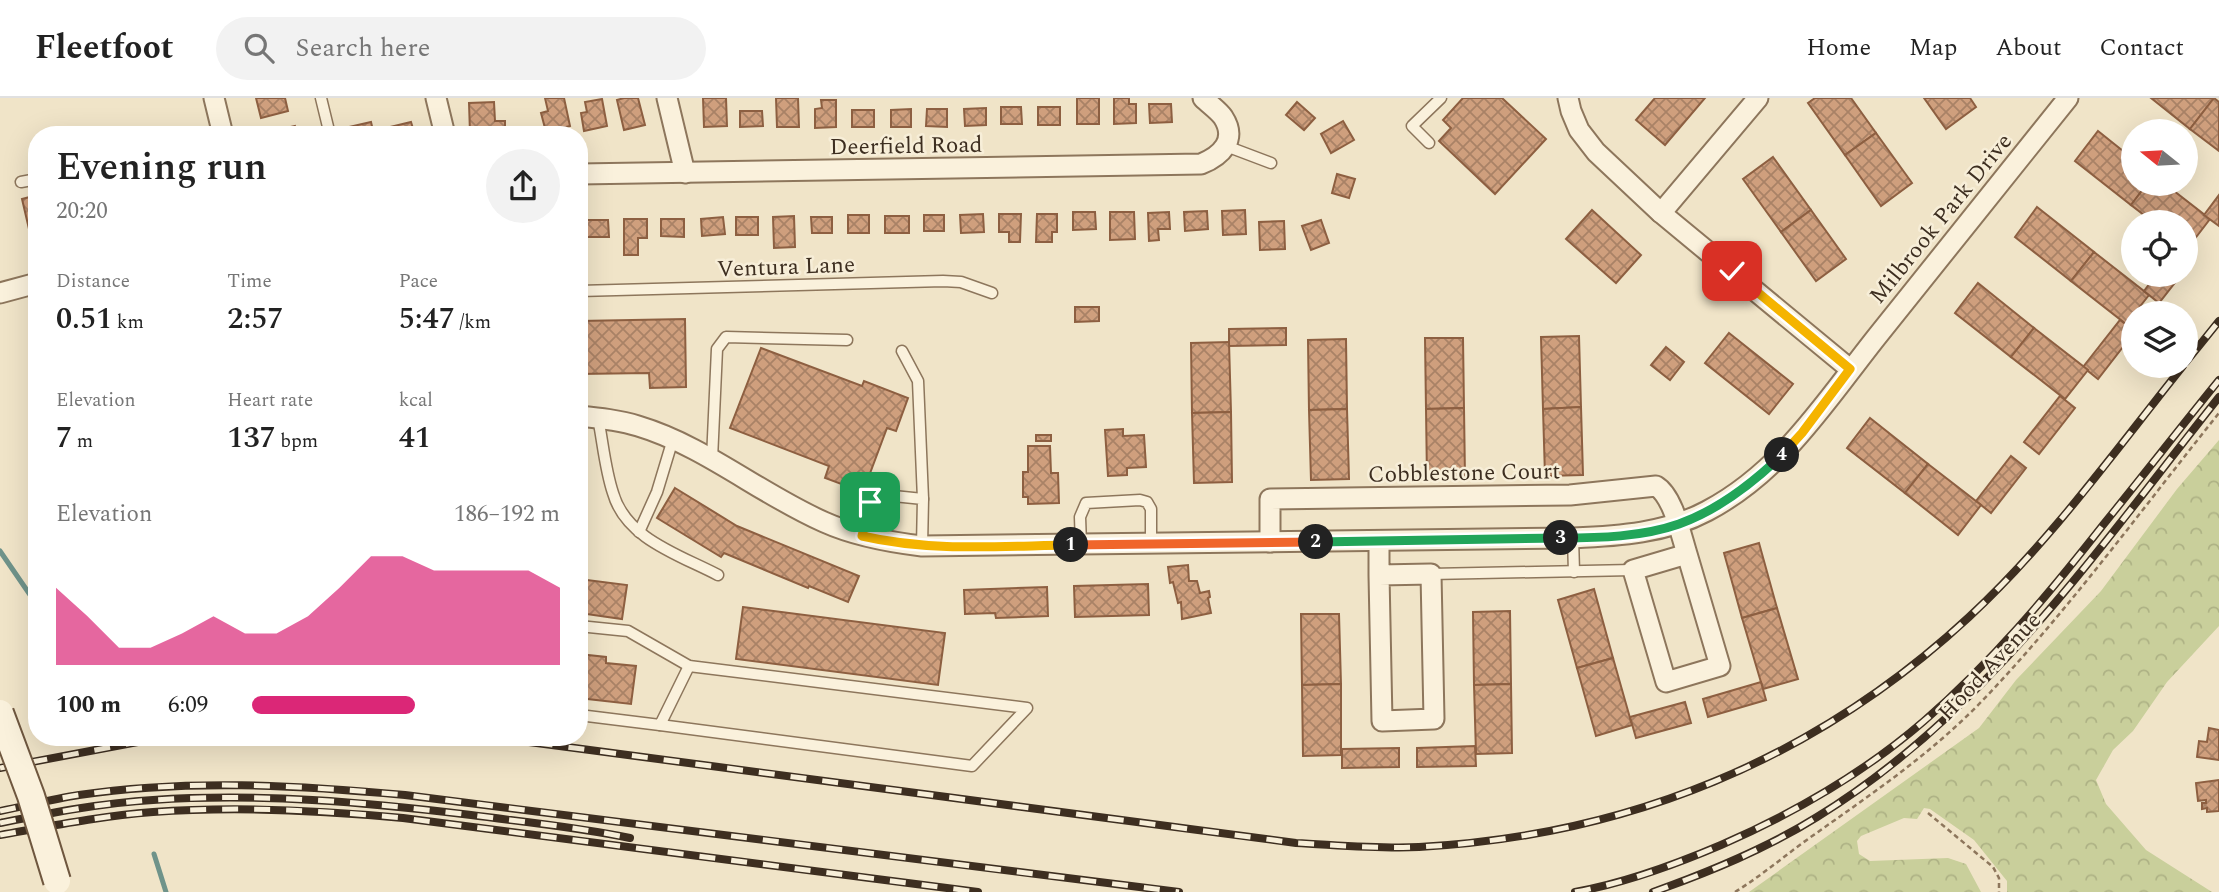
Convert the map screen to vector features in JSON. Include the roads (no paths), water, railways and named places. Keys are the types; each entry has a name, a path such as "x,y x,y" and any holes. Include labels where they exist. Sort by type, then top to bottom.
{"main road":[{"path":"0,713 31,796 57,881"}],"street":[{"path":"214,98 221,126"},
{"path":"436,98 443,126"},
{"path":"667,98 685,173"},
{"path":"1203,98 1223,117 1228,130 1226,146"},
{"path":"1568,98 1580,130 1596,152 1661,213 1850,369"},
{"path":"1661,213 1758,98"},
{"name":"Milbrook Park Drive","path":"589,417 637,425 673,439 824,522 862,536 922,546 1573,538 1619,535 1678,524 1707,511 1754,481 1802,433 1850,369 2068,98"},
{"name":"Deerfield Road","path":"588,174 1188,166 1215,158 1226,146"},
{"path":"0,293 28,285"},
{"name":"Cobblestone Court","path":"1270,542 1270,499 1570,495 1649,486 1662,490 1678,524"},
{"path":"1678,524 1687,554 1720,666 1665,682 1633,570 1687,554"},
{"path":"1378,541 1382,721 1434,719 1431,573 1379,575"}],"lane":[{"path":"321,98 328,126"},
{"path":"1429,143 1412,126 1441,98"},
{"path":"1226,146 1271,163"},
{"path":"21,182 28,181"},
{"name":"Ventura Lane","path":"588,291 943,281 961,282 992,293"},
{"path":"712,459 717,349 726,337 847,340"},
{"path":"902,351 918,382 923,499 922,546"},
{"path":"589,417 621,512 648,539 718,575"},
{"path":"639,531 657,492 673,439"},
{"path":"862,536 874,494 923,499"},
{"path":"1082,545 1080,517 1086,503 1140,500 1147,502 1151,509 1151,544"},
{"path":"1573,538 1574,572"},
{"path":"1431,573 1633,570"},
{"path":"588,627 628,631 689,666 1027,708 972,766 588,716"},
{"path":"660,724 689,666"}],"waterway":[{"path":"0,551 28,592"},
{"path":"154,854 166,892"}],"railway":[{"path":"2198,347 2219,321"},
{"path":"559,746 1296,843 1419,847 1496,840 1571,827 1644,807 1714,782 1782,750 1847,712 1910,667 1969,617 2027,559 2173,378"},
{"path":"1575,892 1649,873 1748,833 1853,775 1901,740 1949,699 2018,627 2219,380"},
{"path":"1653,892 1737,859 1798,829 1878,776 1934,729 1986,679 2036,625 2083,570 2219,397"},
{"path":"0,768 117,746"},
{"path":"0,811 59,798 160,787 242,785 323,789 405,795 1179,892"},
{"path":"0,823 134,801 273,798 431,810 630,838"},
{"path":"0,835 153,812 215,809 309,811 403,818 978,892"}]}
